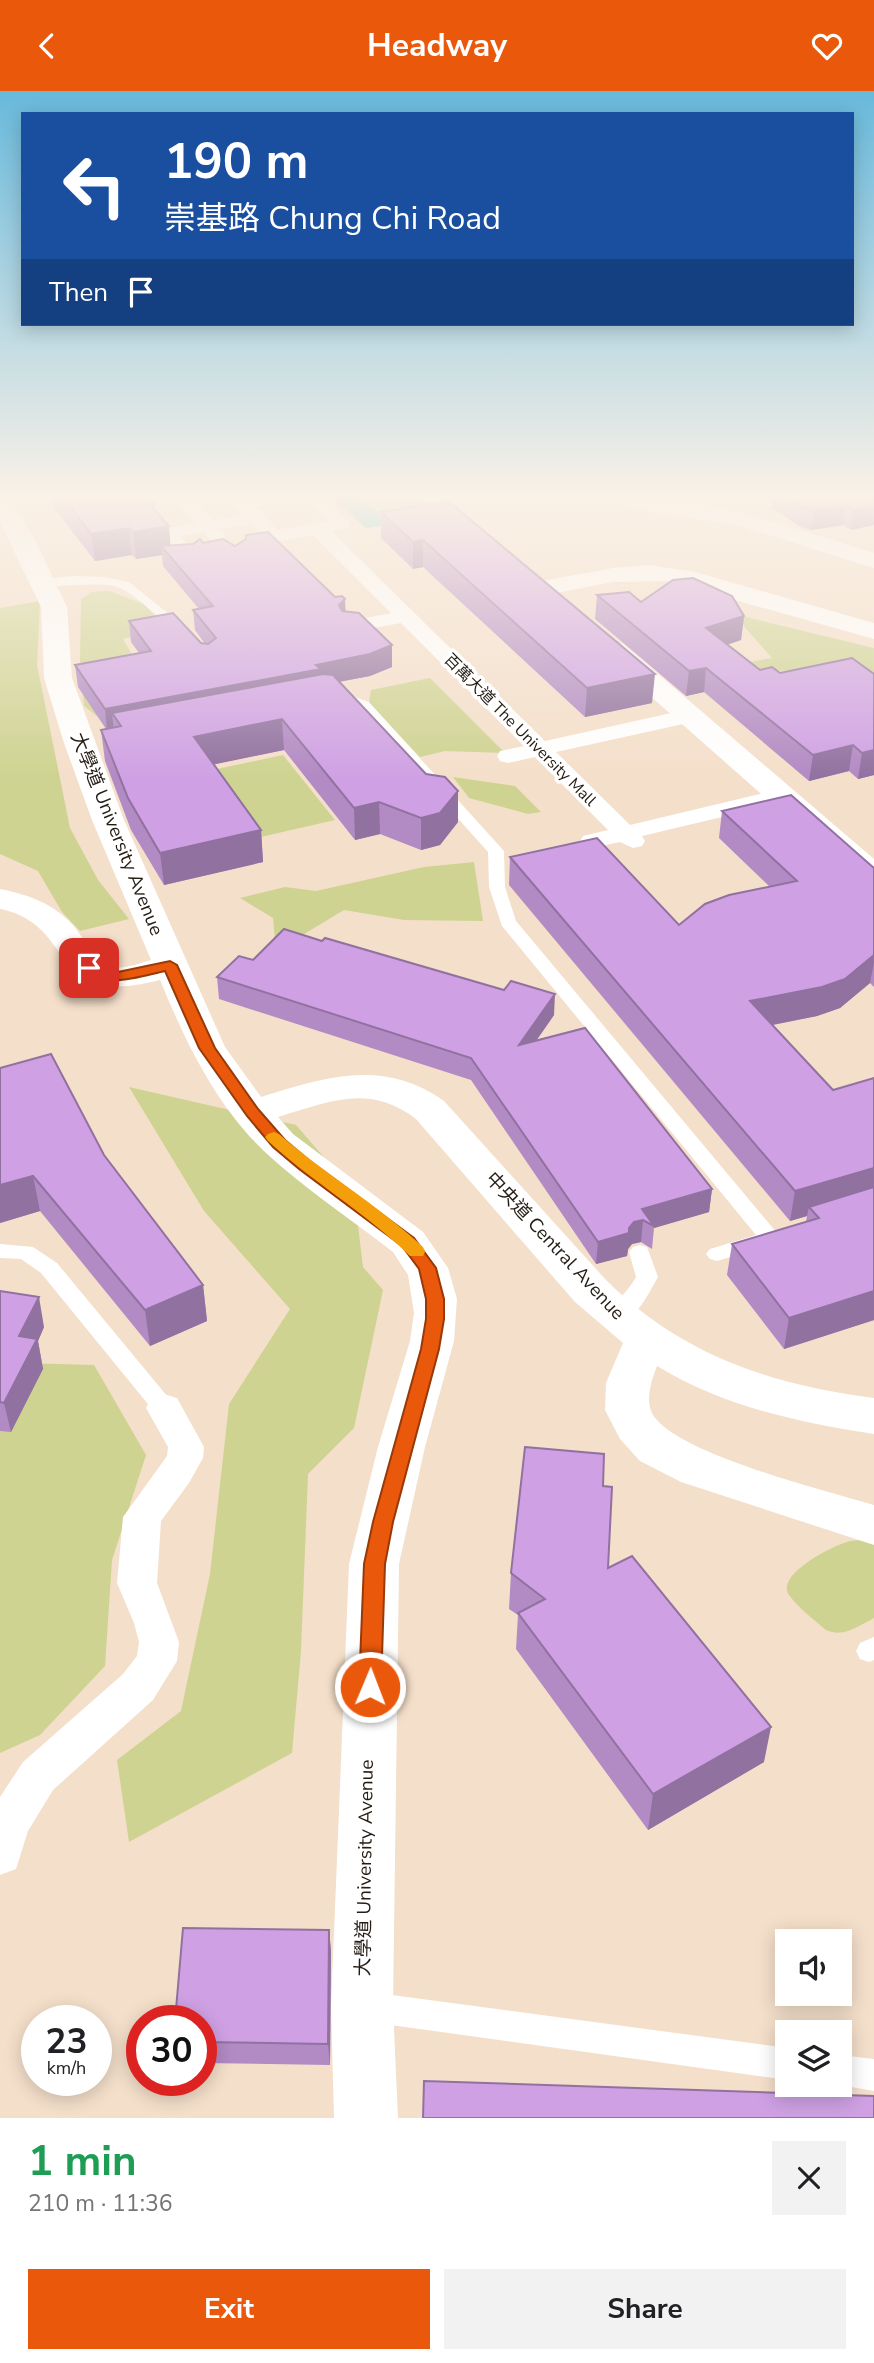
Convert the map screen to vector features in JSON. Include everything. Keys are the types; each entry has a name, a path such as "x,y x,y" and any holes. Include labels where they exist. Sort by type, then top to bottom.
{"street":[{"name":"大學道 University Avenue","path":"46,589 54,607 58,678 86,742 108,820 207,1048 252,1112 279,1143 304,1165 408,1242 427,1268 435,1299 430,1349 386,1509 374,1564 362,2006 366,2118"},
{"name":"百萬大道 The University Mall","path":"378,589 405,616 447,670 540,749 628,837"},
{"path":"541,589 874,876"},
{"path":"726,589 874,631"},
{"path":"352,626 405,616"},
{"path":"508,756 689,716"},
{"path":"592,841 628,837 780,796"},
{"path":"0,899 22,904 46,918 89,968 96,971 118,977 170,965"},
{"name":"中央道 Central Avenue","path":"252,1112 353,1086 389,1087 414,1096 632,1327 683,1361 786,1402 874,1416"},
{"path":"632,1327 634,1368 628,1390 628,1411 639,1430 658,1448 702,1469 874,1525"},
{"path":"0,1854 8,1824 38,1776 138,1687 157,1661 159,1642 137,1583 142,1517 176,1473 185,1458 186,1447 164,1408"}],"lane":[{"path":"130,589 192,638"},
{"path":"324,697 346,698 364,705 496,851 494,864 501,908 508,922 777,1236 717,1254"},
{"path":"0,1251 26,1252 49,1268 164,1408"},
{"path":"632,1327 636,1297 647,1277 640,1252"},
{"path":"362,2006 775,2062"},
{"path":"852,2072 874,2075"}],"green space":[{"path":"109,591 144,604 167,629 123,639 137,663 98,717 84,706 80,660 81,599 92,592"},
{"path":"40,601 37,665 70,828 98,880 129,919 80,931 62,912 38,871 0,854 0,608"},
{"path":"733,614 874,648 874,694 817,671 707,670 772,658"},
{"path":"430,678 505,753 445,751 420,757 369,703 371,690"},
{"path":"283,755 335,820 252,839 203,772"},
{"path":"453,777 515,786 541,812 528,814 469,798"},
{"path":"474,862 483,921 404,920 344,910 276,951 273,918 240,898 285,887 316,891 424,867"},
{"path":"129,1087 296,1125 354,1192 363,1267 383,1290 354,1428 308,1474 301,1651 292,1753 129,1842 117,1760 181,1711 210,1574 229,1404 290,1309 204,1211"},
{"path":"23,1363 94,1365 146,1455 112,1560 105,1666 40,1735 0,1753 0,1383"},
{"path":"849,1541 874,1541 874,1618 845,1632 826,1630 789,1595 787,1587 790,1579 806,1563 827,1550"}],"building":[{"path":"198,589 326,589 335,597 342,596 345,599 339,605 342,611 359,613 392,645 370,654 316,665 321,669 105,709 75,665 151,651 129,621 173,613 201,643 208,644 216,638 193,610 213,606"},
{"path":"477,589 553,589 655,674 587,688"},
{"path":"661,589 716,589 732,596 744,616 706,628 760,670 772,667 780,673 852,658 874,674 874,750 862,753 853,745 813,755 706,668 689,671 597,595 629,592 641,602"},
{"path":"323,674 333,675 426,774 445,777 458,791 440,813 421,818 379,802 354,808 282,719 194,737 261,830 160,853 128,798 101,730 121,726 112,713"},
{"path":"791,795 874,868 874,955 845,979 822,987 750,1001 833,1090 874,1078 874,1168 795,1191 510,857 597,838 679,925 705,904 729,895 797,881 722,811"},
{"path":"284,929 322,941 325,938 504,990 511,981 555,994 519,1045 585,1028 712,1189 642,1209 654,1226 643,1220 634,1222 629,1233 598,1242 471,1058 217,977 239,956 253,960"},
{"path":"51,1054 104,1155 203,1285 145,1310 33,1176 0,1185 0,1068"},
{"path":"874,1187 874,1291 789,1318 732,1244 819,1218 809,1207"},
{"path":"0,1291 39,1297 19,1336 37,1339 4,1403 0,1402"},
{"path":"525,1447 604,1454 603,1486 612,1487 608,1568 632,1556 771,1727 653,1794 518,1613 545,1599 511,1573"},
{"path":"183,1928 329,1930 328,2044 217,2042 217,2005 176,2005"},
{"path":"424,2081 775,2093 775,2097 874,2096 874,2118 423,2118"}],"slow traffic":[{"path":"274,1137 304,1165 391,1227 416,1252"}],"route":[{"path":"89,968 118,977 170,965 207,1048 252,1112 279,1143 304,1165 408,1242 427,1268 435,1299 435,1319 430,1349 412,1408 374,1564 370,1687"}]}
